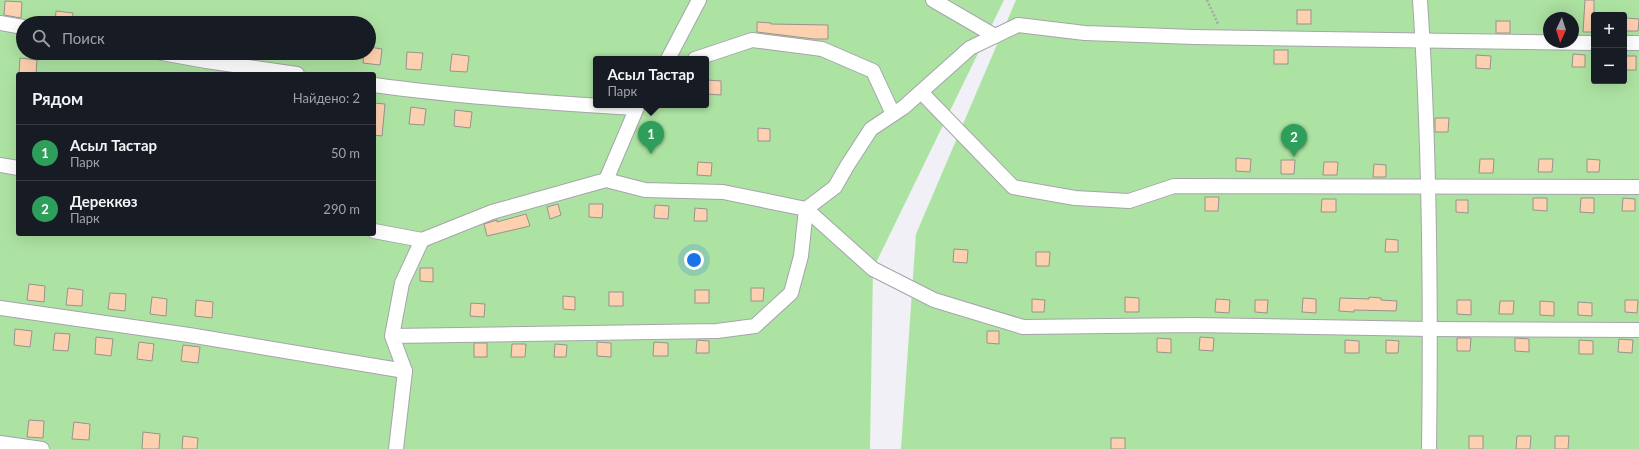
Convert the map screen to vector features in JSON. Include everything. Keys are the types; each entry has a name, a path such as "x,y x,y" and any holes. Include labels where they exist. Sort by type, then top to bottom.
{"street":[{"path":"670,56 699,0"},
{"path":"933,0 995,36"},
{"path":"1420,0 1429,186 1429,449"},
{"path":"0,23 16,26"},
{"path":"392,336 717,331 755,326 791,293 802,256 806,209 835,188 847,166 871,129 921,92 970,48 1018,24 1085,33 1423,41 1591,43"},
{"path":"704,56 752,40 822,49 873,71 892,114"},
{"path":"1627,43 1639,43"},
{"path":"200,60 283,72"},
{"path":"376,85 417,91 533,102 593,105"},
{"path":"921,92 1013,187 1067,197 1129,201 1174,186 1639,187"},
{"path":"606,180 637,108"},
{"path":"0,165 16,168"},
{"path":"376,231 422,240 492,212 606,180 645,190 723,192 806,209 873,269 934,300 1023,327 1194,325 1430,329 1639,330"},
{"path":"396,449 405,371 392,336 402,283 422,240"},
{"path":"0,308 189,336 405,371"},
{"path":"0,443 42,449"}],"path":[{"path":"1207,0 1224,37"}],"green space":[{"path":"0,0 1004,0 873,269 870,449 0,449"},
{"path":"1016,0 1639,0 1639,449 901,449 916,234"}],"building":[{"path":"1585,0 1594,0 1594,12 1591,12 1591,32 1583,32"},
{"path":"5,1 22,2 21,16 16,17 4,15"},
{"path":"1297,10 1311,10 1311,24 1297,24"},
{"path":"56,11 73,13 73,16 56,16"},
{"path":"1627,18 1639,19 1638,31 1627,31"},
{"path":"1496,21 1510,21 1510,33 1496,33"},
{"path":"757,22 771,24 828,25 828,39 814,39 757,32"},
{"path":"376,48 382,49 380,65 363,63 363,60 376,60"},
{"path":"1274,50 1288,50 1288,64 1274,64"},
{"path":"407,52 423,53 421,70 406,69"},
{"path":"452,54 469,56 467,72 450,71"},
{"path":"1573,54 1585,55 1585,67 1572,67"},
{"path":"1476,55 1491,56 1490,69 1476,68"},
{"path":"1627,56 1636,56 1636,70 1627,70"},
{"path":"20,60 37,60 36,72 19,72"},
{"path":"709,80 721,81 721,95 709,94"},
{"path":"376,103 385,104 382,136 376,135"},
{"path":"411,107 426,109 424,125 409,124"},
{"path":"455,110 472,112 470,128 454,126"},
{"path":"1435,118 1449,118 1448,132 1435,132"},
{"path":"758,128 770,129 770,141 758,141"},
{"path":"1236,158 1251,159 1250,172 1236,171"},
{"path":"1480,159 1494,159 1493,173 1479,173"},
{"path":"1539,159 1553,159 1552,172 1538,172"},
{"path":"1587,159 1600,160 1599,172 1587,172"},
{"path":"1281,160 1295,160 1294,174 1281,174"},
{"path":"698,162 712,163 711,176 697,175"},
{"path":"1324,162 1338,162 1337,175 1323,175"},
{"path":"1374,164 1386,165 1386,177 1373,177"},
{"path":"1205,197 1219,197 1218,211 1205,211"},
{"path":"1533,198 1547,198 1547,211 1533,210"},
{"path":"1581,198 1594,198 1594,213 1580,212"},
{"path":"1623,198 1635,199 1635,211 1622,211"},
{"path":"1322,199 1336,199 1336,212 1321,212"},
{"path":"1456,200 1468,200 1468,213 1456,212"},
{"path":"558,204 561,215 550,219 547,207"},
{"path":"589,204 603,204 602,218 589,217"},
{"path":"655,205 669,206 668,219 654,218"},
{"path":"695,208 707,209 707,221 694,221"},
{"path":"526,214 530,226 487,236 484,224"},
{"path":"1386,239 1398,240 1398,252 1385,252"},
{"path":"954,249 968,250 967,263 953,262"},
{"path":"1036,252 1050,252 1049,266 1036,266"},
{"path":"420,268 433,268 433,282 420,281"},
{"path":"29,284 45,286 44,302 27,300"},
{"path":"68,288 83,290 82,306 66,305"},
{"path":"751,288 764,288 763,301 751,301"},
{"path":"695,290 709,290 709,303 695,303"},
{"path":"609,292 623,292 623,306 609,306"},
{"path":"110,293 126,294 125,311 108,309"},
{"path":"563,296 575,297 575,310 563,309"},
{"path":"152,297 167,299 166,316 150,314"},
{"path":"1125,297 1139,298 1139,312 1125,312"},
{"path":"1369,297 1381,298 1381,300 1397,301 1396,311 1339,311 1340,298 1369,299"},
{"path":"1303,298 1316,299 1316,313 1302,312"},
{"path":"1032,299 1045,300 1044,312 1032,312"},
{"path":"1216,299 1230,300 1229,313 1215,312"},
{"path":"196,300 213,302 212,318 195,316"},
{"path":"1255,300 1268,300 1267,313 1255,312"},
{"path":"1457,300 1471,300 1471,315 1457,314"},
{"path":"1625,300 1638,300 1637,313 1625,312"},
{"path":"1500,301 1514,301 1513,314 1499,314"},
{"path":"1540,301 1554,302 1554,316 1540,315"},
{"path":"1578,302 1592,303 1592,316 1578,315"},
{"path":"471,303 485,304 484,317 470,316"},
{"path":"15,329 32,331 30,347 14,345"},
{"path":"987,331 999,331 999,344 987,343"},
{"path":"55,333 70,334 68,351 53,350"},
{"path":"96,337 113,339 111,356 95,354"},
{"path":"1200,337 1214,338 1213,351 1199,350"},
{"path":"1157,338 1171,339 1171,353 1157,352"},
{"path":"1457,338 1471,338 1470,351 1457,351"},
{"path":"1515,338 1529,339 1529,352 1515,351"},
{"path":"1619,339 1633,340 1632,353 1618,352"},
{"path":"697,340 709,341 709,353 696,353"},
{"path":"1345,340 1359,341 1359,353 1345,353"},
{"path":"1386,340 1399,341 1398,353 1386,353"},
{"path":"1579,340 1593,341 1593,354 1579,354"},
{"path":"139,342 154,344 152,361 137,359"},
{"path":"597,342 611,343 611,357 597,356"},
{"path":"654,342 668,343 668,356 653,356"},
{"path":"474,343 487,343 487,357 474,357"},
{"path":"512,344 526,344 525,357 511,357"},
{"path":"555,344 567,345 566,357 554,357"},
{"path":"183,345 200,347 198,363 181,361"},
{"path":"29,420 44,421 43,438 27,437"},
{"path":"74,422 90,424 89,440 72,439"},
{"path":"143,432 160,434 159,449 142,449"},
{"path":"183,436 198,438 197,449 182,449"},
{"path":"1469,436 1483,436 1483,449 1469,449"},
{"path":"1517,436 1531,436 1530,449 1516,449"},
{"path":"1555,436 1569,436 1568,449 1555,449"},
{"path":"1111,438 1125,438 1125,449 1111,449"}],"place":[{"name":"Асыл Тастар","path":"651,154"},
{"name":"Дереккөз","path":"1294,157"}]}
